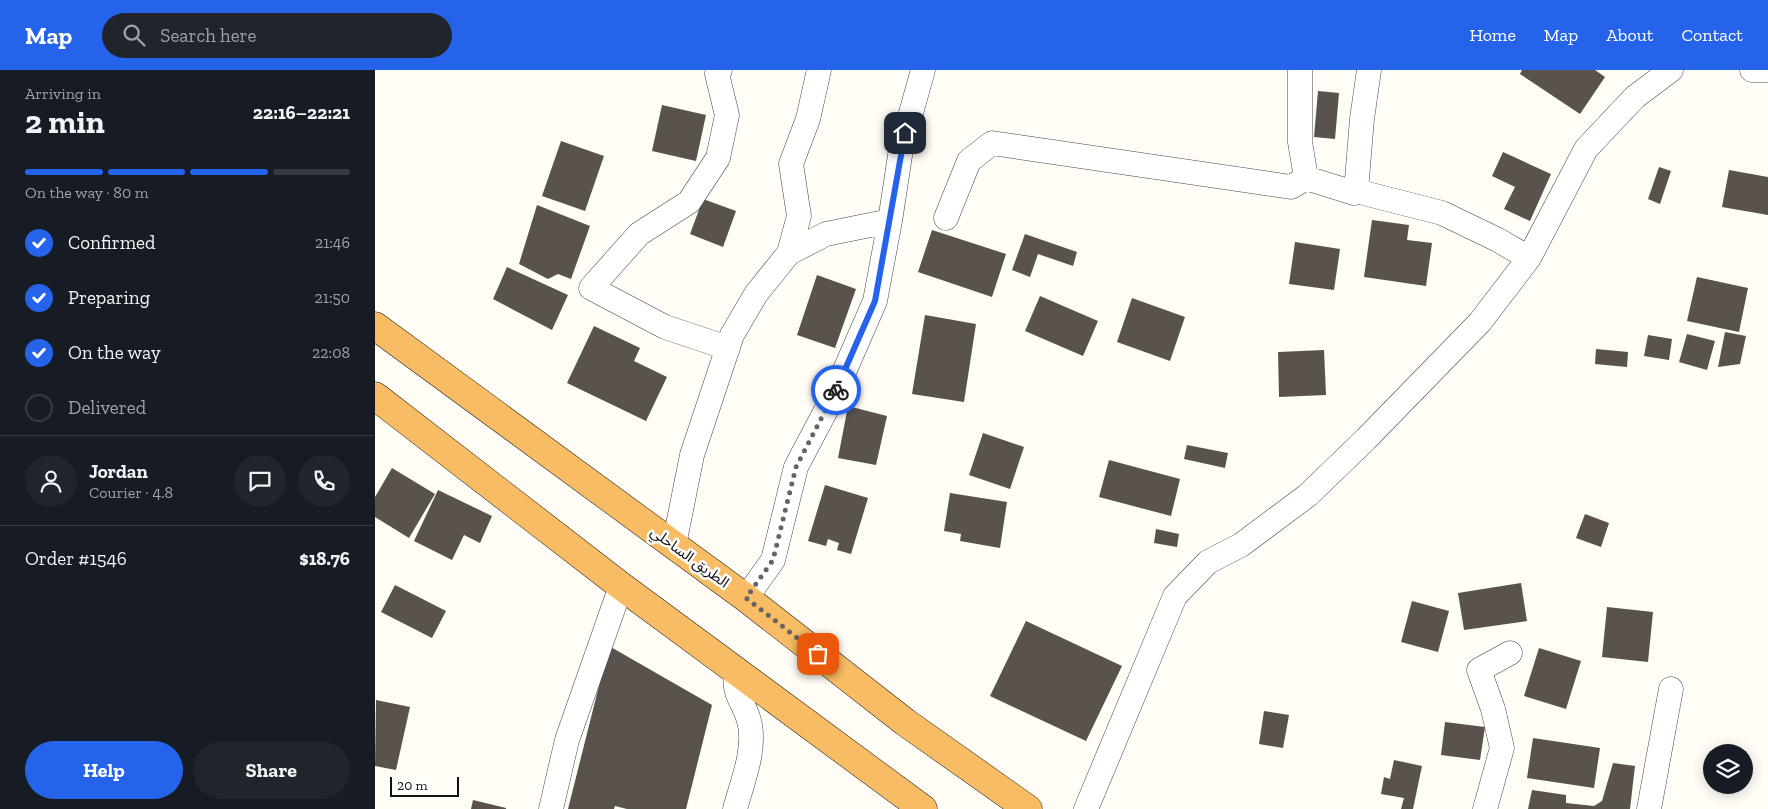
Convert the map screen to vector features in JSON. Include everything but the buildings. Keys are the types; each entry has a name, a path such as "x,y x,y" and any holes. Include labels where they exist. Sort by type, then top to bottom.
{"highway":[{"name":"الطريق الساحلي","path":"375,326 746,598 905,722 1027,809"},
{"path":"375,396 621,586 923,809"}],"street":[{"path":"720,70 717,74 727,115 718,158 689,202 639,234 591,288 665,326 727,348"},
{"path":"674,545 692,455 732,335 756,294 789,253 799,216 791,164 808,118 819,70"},
{"path":"746,598 773,560 796,467 834,395 875,301 901,149 923,70"},
{"path":"1299,70 1300,142 1306,178"},
{"path":"1356,191 1361,119 1369,70"},
{"path":"1086,809 1175,596 1208,562 1241,545 1315,488 1366,439 1480,322 1529,258 1586,149 1635,97 1671,70"},
{"path":"1752,70 1768,70"},
{"path":"946,218 969,161 992,143 1291,187 1306,178 1354,193 1356,191 1442,213 1498,240 1529,258"},
{"path":"789,253 826,234 890,221"},
{"path":"551,809 567,740 621,586"},
{"path":"1485,809 1502,748 1493,709 1479,670 1510,653"},
{"path":"735,809 748,762 751,736 750,725 736,694 734,682 736,670"},
{"path":"1649,809 1671,689"}],"way so far":[{"path":"818,654 746,598 773,560 796,467 836,390"}],"route":[{"path":"836,390 875,301 905,133"}]}
